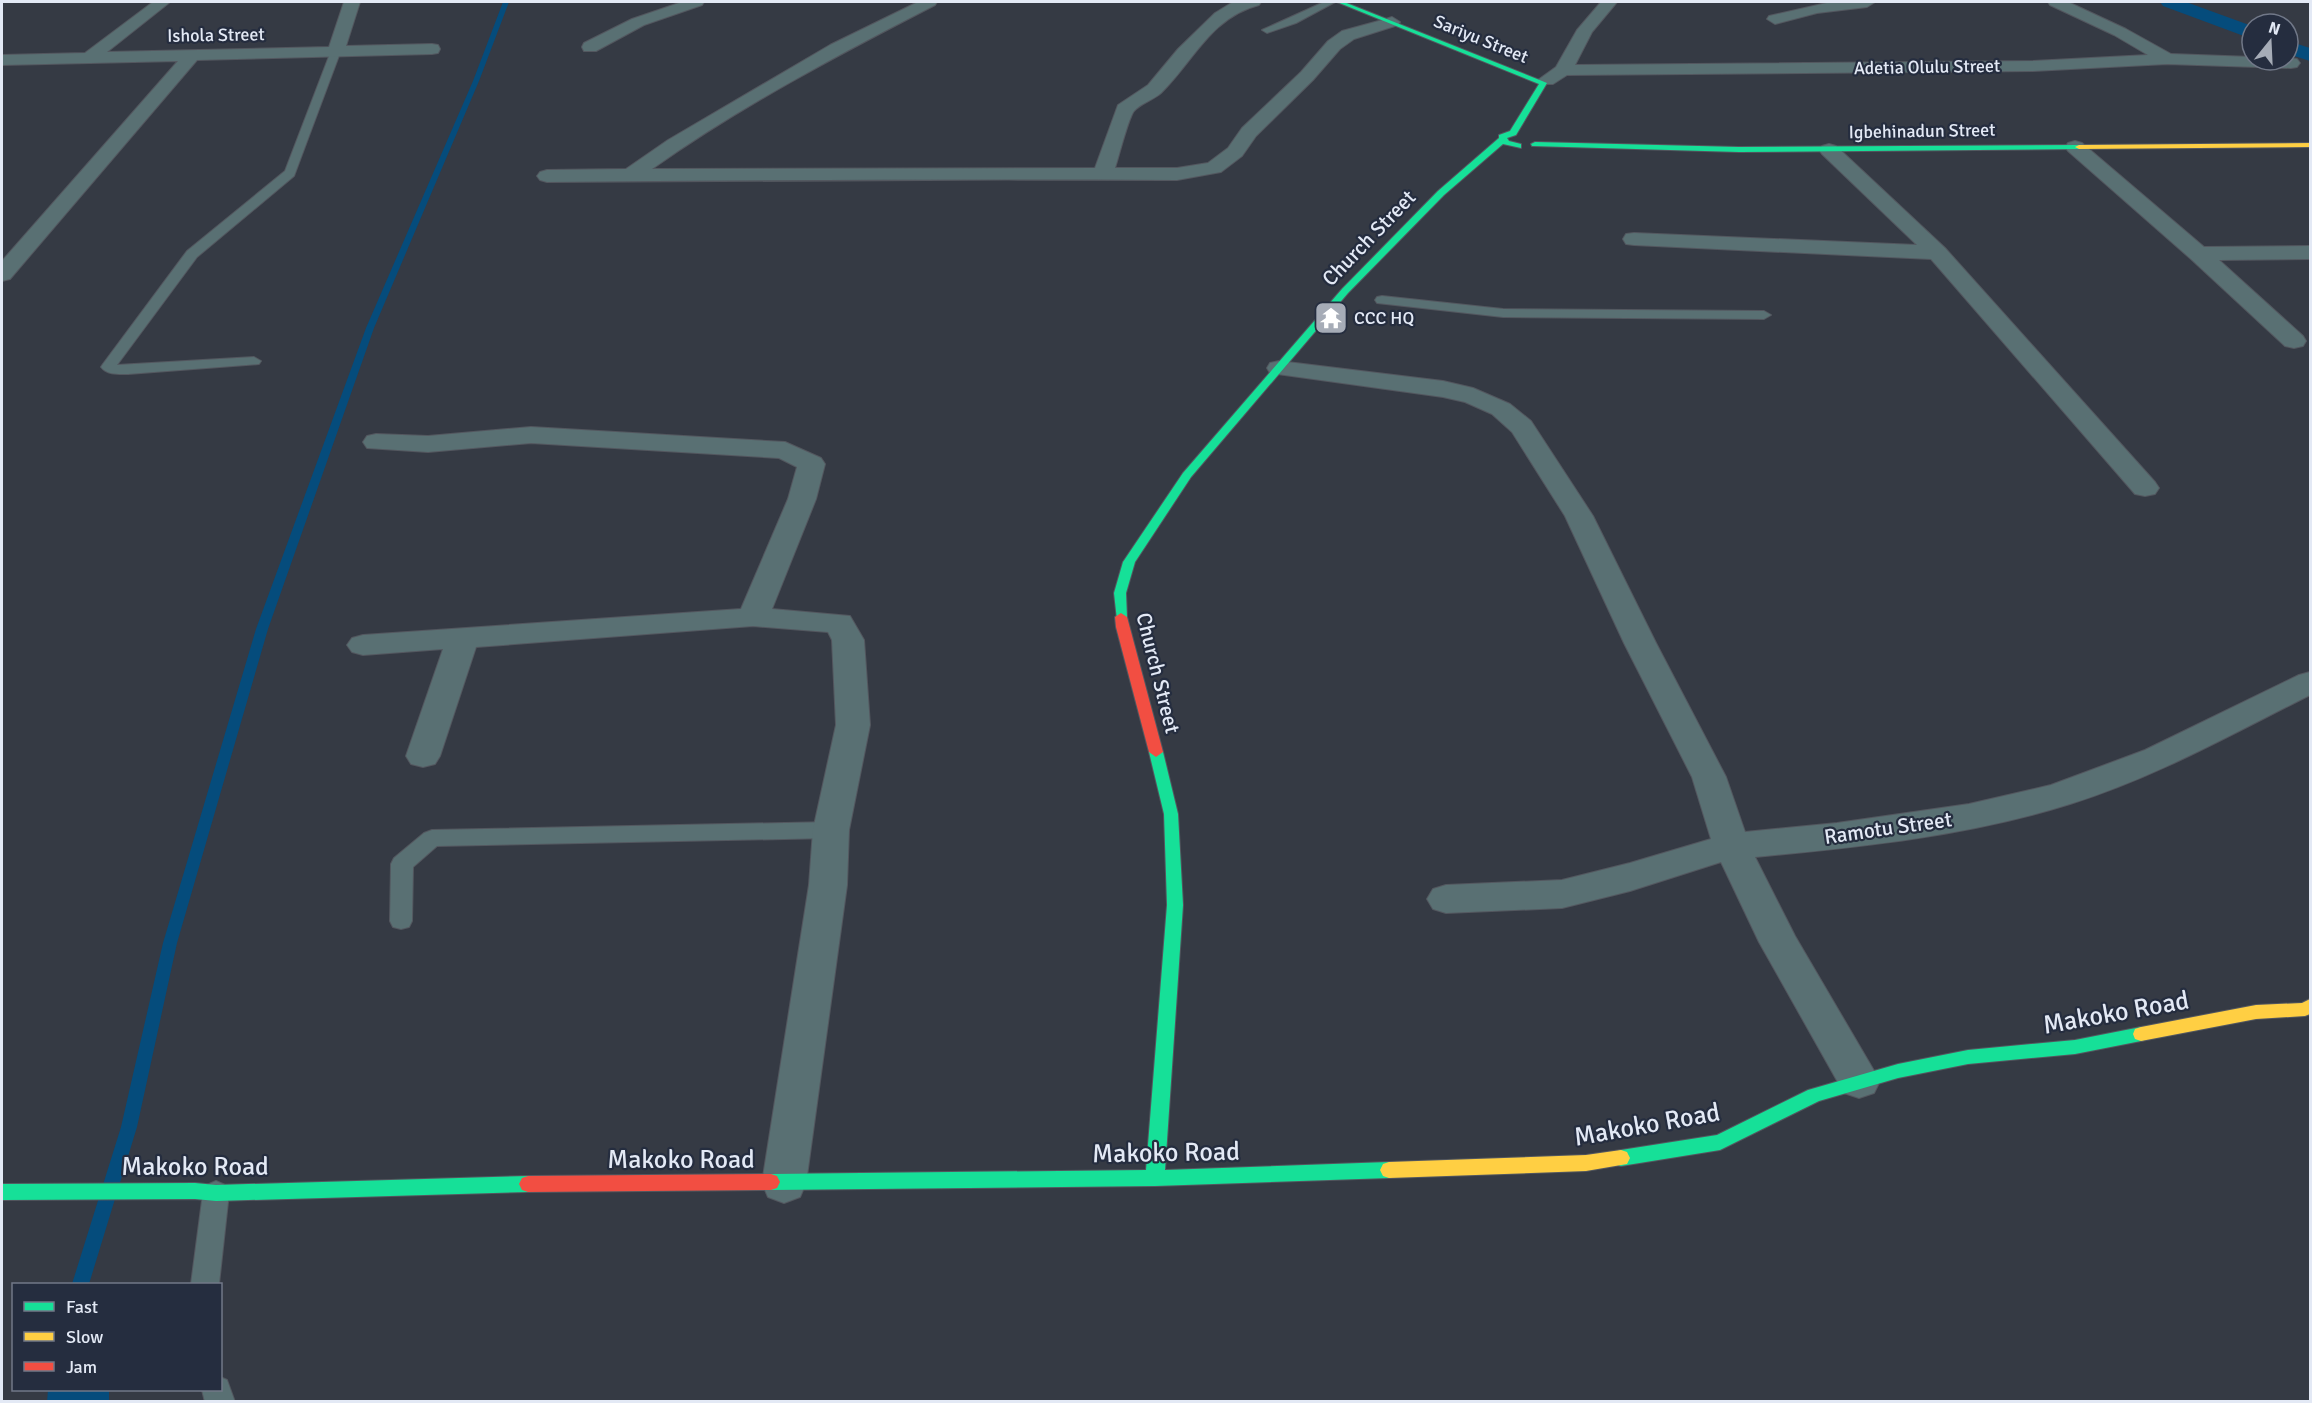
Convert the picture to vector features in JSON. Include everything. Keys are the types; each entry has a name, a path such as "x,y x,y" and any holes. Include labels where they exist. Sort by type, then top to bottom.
{"street":[{"path":"90,57 162,2"},
{"path":"334,53 352,2"},
{"path":"590,47 638,22 696,2"},
{"path":"629,176 675,144 836,49 929,2"},
{"path":"1103,173 1125,109 1154,89 1221,15 1242,2"},
{"name":"Sariyu Street","path":"1340,2 1543,82"},
{"path":"1543,82 1563,70 1585,30 1609,2"},
{"path":"1775,19 1816,8 1867,2"},
{"path":"2056,2 2120,32 2167,59"},
{"path":"547,176 1177,174 1214,168 1235,152 1249,132 1274,110 1334,45 1348,35 1392,22"},
{"name":"Ishola Street","path":"2,60 432,49"},
{"path":"2,274 192,55"},
{"name":"Adetia Olulu Street","path":"1563,70 2033,66 2167,59 2240,61"},
{"name":"Church Street","path":"1155,1178 1175,905 1171,814 1122,627 1120,593 1130,562 1187,476 1345,291 1425,209 1507,137 1543,82"},
{"name":"Igbehinadun Street","path":"1507,137 1513,146 1535,144 1611,148 1829,150 2310,145"},
{"path":"2075,147 2199,254 2294,341"},
{"path":"1829,150 1937,253 2145,488"},
{"path":"1634,239 1937,253"},
{"path":"2199,254 2310,252"},
{"path":"1279,368 1443,389 1473,396 1501,409 1522,427 1579,516 1640,643 1709,777 1731,846 1778,942 1859,1081"},
{"path":"376,442 428,444 531,435 785,450 811,464 802,499 753,617"},
{"path":"363,645 753,617 839,622 848,640 853,725 831,830 828,885 784,1183"},
{"path":"423,756 463,637"},
{"name":"Ramotu Street","path":"1446,899 1562,894 1630,877 1731,846 1837,837 1969,816 2058,795 2157,758 2310,682"},
{"name":"Makoko Road","path":"2,1192 205,1192 457,1185 1155,1178 1586,1163 1720,1142 1814,1095 1859,1081 1968,1057 2075,1047 2256,1012 2305,1009 2310,1006"}],"lane":[{"path":"1267,30 1293,21 1330,2"},
{"path":"254,361 128,370 114,370 108,367 192,254 290,173 334,53"},
{"path":"1382,300 1503,313 1764,315"},
{"path":"401,921 402,864 432,838 831,830"},
{"path":"205,1192 205,1283"}],"waterway":[{"path":"80,1283 129,1127 170,943 262,629 370,328 476,81 506,2"},
{"path":"2170,2 2240,28"},
{"path":"2300,51 2310,55"},
{"path":"78,1402 79,1391"}],"traffic: fast":[{"path":"1340,2 1543,83 1513,133 1502,137 1506,143 1518,146"},
{"path":"1121,617 1120,593 1129,562 1187,475 1345,291 1441,193 1502,140"},
{"path":"1535,144 1739,150 2079,147"},
{"path":"1155,1178 1175,905 1171,814 1156,752"},
{"path":"1621,1158 1720,1142 1814,1095 1898,1071 1968,1057 2075,1047 2141,1034"},
{"path":"771,1182 1155,1178 1389,1170"},
{"path":"2,1192 195,1191 216,1193 528,1184"}],"traffic: slow":[{"path":"2079,147 2310,145"},
{"path":"2141,1034 2256,1012 2305,1009 2310,1006"},
{"path":"1389,1170 1586,1163 1621,1158"}],"traffic: jam":[{"path":"1121,617 1156,752"},
{"path":"528,1184 771,1182"}],"place":[{"name":"CCC HQ","path":"1331,318"}]}
